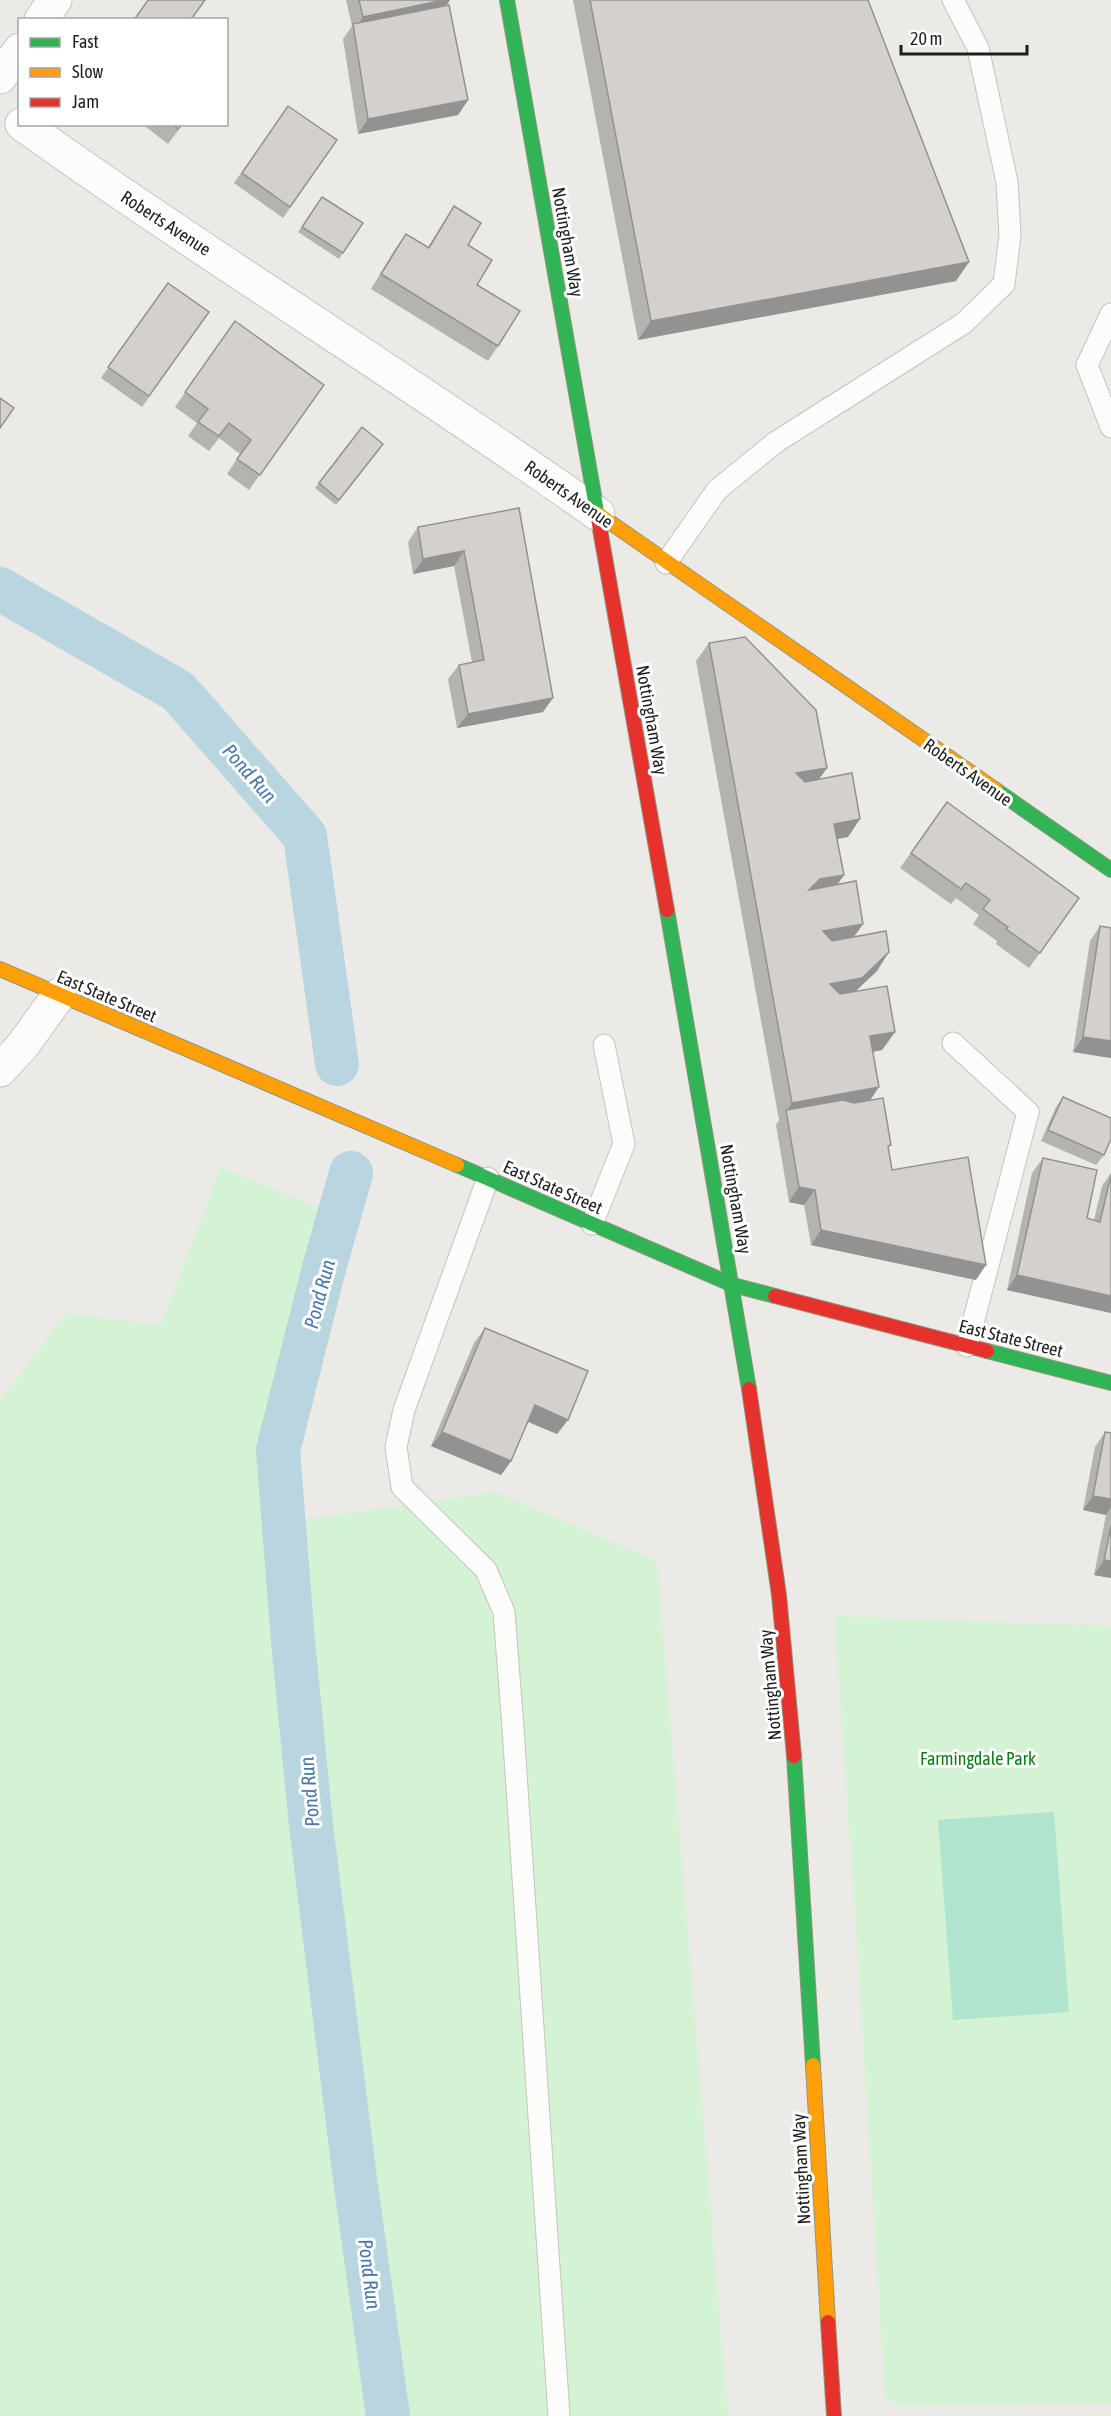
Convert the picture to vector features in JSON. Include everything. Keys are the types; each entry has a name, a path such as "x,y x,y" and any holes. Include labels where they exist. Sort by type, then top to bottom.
{"street":[{"path":"42,18 55,0"},
{"name":"Nottingham Way","path":"507,0 733,1286 779,1595 791,1712 834,2416"},
{"path":"0,76 18,53"},
{"name":"Roberts Avenue","path":"0,108 18,121"},
{"name":"Roberts Avenue","path":"25,126 104,183 460,417 666,563 1111,870"},
{"name":"East State Street","path":"0,969 670,1256 733,1286 1111,1383"},
{"path":"0,1070 22,1045 59,995"}],"lane":[{"path":"666,563 717,490 776,442 964,323 1004,284 1010,235 1007,183 978,48 953,0"},
{"path":"1111,314 1087,365 1111,427"},
{"path":"952,1043 1028,1112 967,1346"},
{"path":"592,1224 624,1144 604,1045"},
{"path":"488,1178 404,1410 396,1447 402,1486 486,1570 504,1612 559,2416"}],"green space":[{"path":"221,1167 345,1219 266,1525 495,1492 657,1561 728,2416 0,2416 0,1401 66,1313 161,1325"},
{"name":"Farmingdale Park","path":"834,1616 1111,1626 1111,2403 897,2406 885,2397"},
{"path":"1054,1812 1069,2012 953,2020 938,1820"}],"building":[{"path":"148,0 205,0 192,18 135,18"},
{"path":"359,0 444,0 363,17"},
{"path":"590,0 868,0 969,262 651,321"},
{"path":"449,5 468,100 368,119 353,24"},
{"path":"288,106 337,140 290,207 242,173"},
{"path":"322,197 363,223 343,253 302,227"},
{"path":"454,206 481,223 468,245 492,260 477,285 520,311 498,346 381,274 406,234 429,248"},
{"path":"168,283 209,312 149,396 108,367"},
{"path":"235,321 324,385 260,475 237,459 251,440 229,423 219,436 198,422 208,409 185,392"},
{"path":"0,398 14,408 0,428"},
{"path":"362,427 383,444 339,500 319,483"},
{"path":"519,508 553,698 468,714 459,665 484,660 464,551 423,559 418,527"},
{"path":"745,637 816,710 827,768 796,773 805,782 852,773 860,819 834,824 844,875 820,879 809,890 856,881 863,924 823,931 832,941 886,931 889,952 862,978 830,984 840,994 887,986 895,1032 870,1036 879,1087 792,1103 709,643"},
{"path":"947,802 1079,898 1040,953 983,909 990,900 966,883 961,889 911,853"},
{"path":"1100,926 1111,928 1111,1041 1083,1037"},
{"path":"1063,1097 1111,1118 1111,1139 1104,1155 1048,1130"},
{"path":"883,1098 891,1145 888,1146 892,1170 968,1157 986,1265 821,1230 815,1190 799,1187 786,1110 843,1100 854,1103"},
{"path":"1043,1158 1097,1170 1087,1218 1100,1222 1111,1175 1111,1296 1017,1275"},
{"path":"485,1328 588,1371 568,1420 535,1405 511,1461 442,1432"},
{"path":"1105,1432 1111,1433 1111,1499 1093,1496"},
{"path":"1111,1526 1111,1561 1104,1560"}],"waterway":[{"name":"Pond Run","path":"0,589 178,691 305,836 337,1064"},
{"name":"Pond Run","path":"351,1173 323,1272 278,1450 293,1641 311,1825 355,2179 388,2416"}],"traffic: fast":[{"path":"507,0 598,518"},
{"path":"996,790 1111,870"},
{"path":"667,910 749,1389"},
{"path":"457,1165 733,1285 775,1296"},
{"path":"987,1351 1111,1383"},
{"path":"794,1756 813,2065"}],"traffic: slow":[{"path":"598,514 996,790"},
{"path":"0,969 457,1165"},
{"path":"813,2065 828,2322"}],"traffic: jam":[{"path":"598,518 667,910"},
{"path":"775,1296 987,1351"},
{"path":"749,1389 779,1595 794,1756"},
{"path":"828,2322 834,2416"}]}
